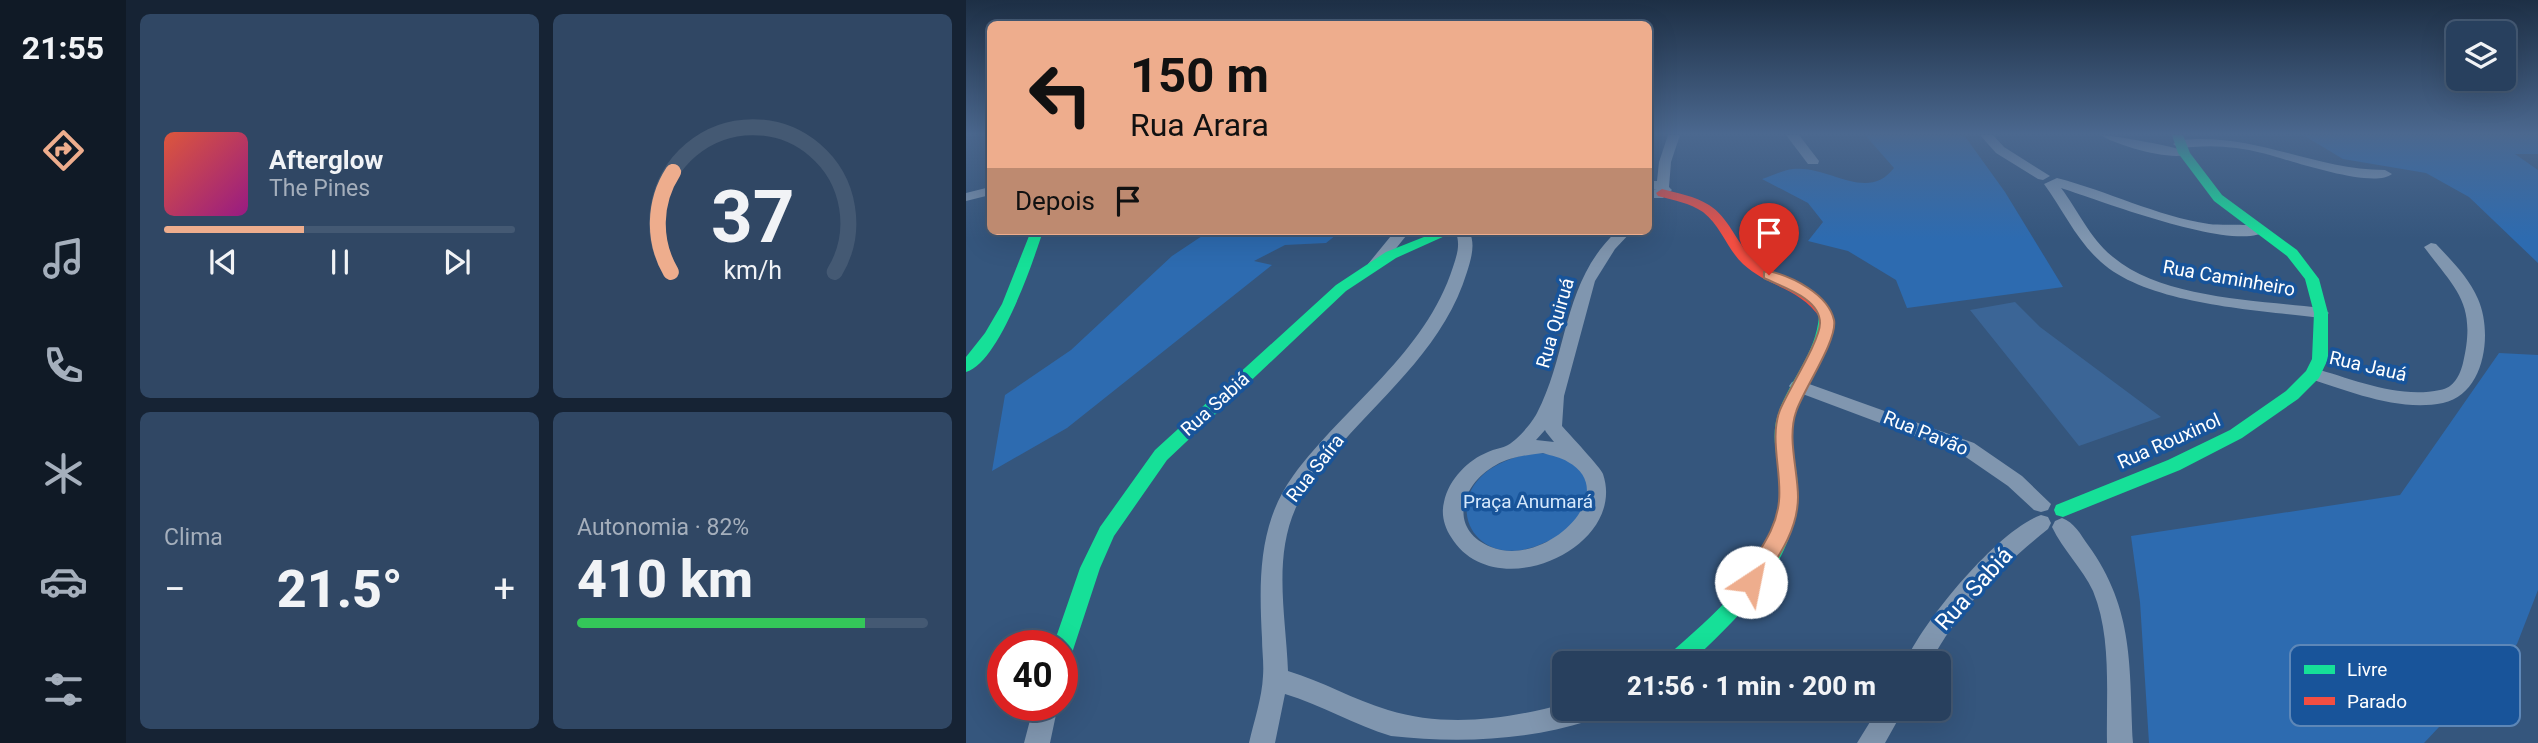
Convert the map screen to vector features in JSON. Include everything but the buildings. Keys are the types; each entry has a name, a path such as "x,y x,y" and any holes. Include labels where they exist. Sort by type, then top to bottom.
{"street":[{"path":"1664,170 1657,190 1701,206 1715,217 1748,262 1810,295 1823,308 1828,323 1798,386 1784,427 1789,499 1779,540 1725,615 1688,651"},
{"name":"Rua Caminheiro","path":"2034,170 2052,179 2080,230 2102,256 2136,279 2195,294 2321,313"},
{"path":"2198,170 2239,223"},
{"path":"2336,170 2385,174"},
{"path":"2052,179 2161,217 2239,223 2260,229 2292,253 2317,290 2321,313 2322,351 2313,374"},
{"path":"966,197 987,192"},
{"path":"966,367 997,335 1006,318 1036,235"},
{"path":"1376,264 1400,235"},
{"name":"Rua Sabiá","path":"1069,630 1090,568 1107,533 1161,455 1324,302 1376,264 1441,235"},
{"name":"Rua Saíra","path":"1262,743 1275,679 1270,575 1286,505 1324,451 1388,385 1433,326 1460,274 1466,240 1464,235"},
{"name":"Rua Quiruá","path":"1555,396 1587,281 1609,246 1621,235"},
{"name":"Rua Jauá","path":"2313,374 2372,391 2407,397 2441,397 2462,386 2469,375 2476,350 2476,314 2460,277 2431,247"},
{"path":"966,356 997,335"},
{"name":"Rua Rouxinol","path":"2052,516 2208,449 2236,434 2292,395 2313,374"},
{"name":"Rua Pavão","path":"1798,386 1967,448 2015,481 2052,516 2083,554 2109,603 2120,743"},
{"path":"1515,450 1542,422 1555,396"},
{"path":"1555,396 1553,427 1574,454 1589,467 1597,483 1598,502 1589,522 1572,539 1550,553 1523,559 1497,559 1475,551 1459,537 1452,519 1454,499 1465,480 1481,464 1515,450 1544,446 1574,454"},
{"name":"Rua Sabiá","path":"1924,651 1940,621 1977,578 2052,516"},
{"path":"1275,679 1323,694 1392,724 1447,734 1511,731 1552,719"},
{"path":"1037,743 1042,721"},
{"path":"1870,743 1884,721"}],"green space":[{"path":"1790,170 1810,170 1860,183 1883,178 1892,170 1989,170 2063,287 1907,308 1896,280 1848,251 1808,241 1823,222 1808,203 1762,179"},
{"path":"2406,170 2538,170 2538,263 2469,197 2426,173"},
{"path":"1336,235 1326,243 1285,245 1254,261 1272,265 1067,428 992,471 1005,395 1071,350 1172,256 1202,236"},
{"path":"2499,353 2538,355 2538,590 2517,644 2290,645 2290,726 2440,726 2424,743 2149,743 2140,602 2131,536 2400,495"},
{"name":"Praça Anumará","path":"1537,453 1556,454 1583,470 1591,498 1577,524 1562,536 1517,551 1493,548 1476,536 1468,518 1468,499 1479,479 1501,463"}],"shaded area":[{"path":"2015,302 2040,327 2161,417 2079,446 1970,310"}],"traffic: fast":[{"path":"2063,510 2174,465 2236,434 2292,395 2313,374 2320,359 2321,313 2312,279 2292,253 2218,198 2197,170"},
{"path":"966,367 980,352 1001,320 1036,235"},
{"path":"1069,630 1090,568 1107,532 1161,455 1341,288 1391,255 1440,235"},
{"path":"1688,651 1749,589 1777,544 1786,520 1789,494 1783,445 1786,415 1817,355 1825,330 1826,316"}],"traffic: jam":[{"path":"1662,193 1708,210 1720,221 1748,261 1811,297 1826,316"}],"route":[{"path":"1751,582 1779,540 1786,521 1789,499 1784,427 1786,415 1798,386 1815,358 1828,323 1823,308 1810,295 1769,275"}]}
